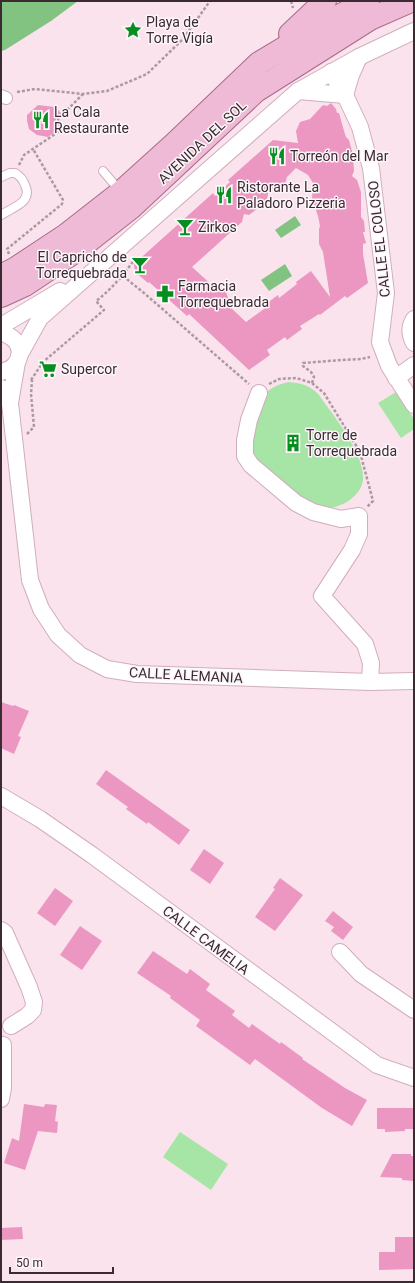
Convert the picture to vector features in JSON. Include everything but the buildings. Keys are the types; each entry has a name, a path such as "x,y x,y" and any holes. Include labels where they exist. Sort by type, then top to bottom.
{"main road":[{"path":"259,63 325,1"},
{"name":"AVENIDA DEL SOL","path":"6,268 16,268 66,235 121,192 259,63 329,21 368,1"},
{"name":"AVENIDA DEL SOL","path":"1,296 25,285 76,251 132,207 256,91 370,19 411,1"}],"street":[{"path":"1,372 8,370 18,359 40,318 298,91 359,57 414,31"},
{"path":"298,91 345,95 351,75 359,57"},
{"name":"CALLE EL COLOSO","path":"331,72 345,95 360,127 372,168 386,293 380,342 390,366 414,405"},
{"path":"1,326 96,270"},
{"path":"414,319 410,326 410,336 414,343"},
{"path":"1,333 8,334 17,343 20,349 18,359"},
{"name":"CALLE ALEMANIA","path":"18,359 6,397 30,580 41,609 58,635 80,654 107,669 137,674 370,682 414,681"},
{"path":"390,366 414,365"},
{"path":"259,393 249,420 245,440 245,456 251,465 296,503 313,512 341,519 359,516 359,534 352,550 322,596 365,644 372,664 370,682"},
{"name":"CALLE CAMELIA","path":"1,796 40,819 92,855 377,1065 414,1078"},
{"path":"1,930 5,933 29,987 34,1002 33,1010 27,1016 6,1024"},
{"path":"340,952 361,974 414,1010"},
{"path":"1,1098 3,1088 2,1045 10,1043 14,1036 13,1029 6,1024"}],"lane":[{"path":"103,170 121,192"},
{"path":"1,177 10,173 15,173 22,179 28,191 28,196 24,202 1,215"}],"path":[{"path":"4,97 35,88 83,94 107,91 147,74 183,39 210,1"},
{"path":"15,173 24,155 61,130 58,119 83,94"},
{"path":"6,268 7,249 62,204 63,200 33,149"},
{"path":"6,397 32,380 43,362 104,310 96,301 122,276 135,259"},
{"path":"122,276 144,293 259,393 272,382 288,378 300,378 312,383 324,393 360,452 373,501 359,516"},
{"path":"312,383 314,378 311,372 303,366 303,363 361,360 390,366"},
{"path":"26,436 34,427 31,394 32,380"}],"shaded area":[{"path":"1,1 78,1 51,21 5,50 1,51"},
{"path":"295,216 301,225 281,238 275,230"},
{"path":"285,264 292,276 269,291 261,280"},
{"path":"288,382 305,385 319,395 340,424 359,458 363,480 361,486 358,492 350,500 342,504 329,508 315,507 265,472 254,457 252,448 253,438 263,398 269,390 280,384"},
{"path":"396,392 414,419 414,429 401,438 378,403"},
{"path":"180,1132 228,1164 211,1190 163,1157"}],"place":[{"name":"Playa de Torre Vigía","path":"133,30"},
{"name":"La Cala Restaurante","path":"41,120"},
{"name":"Torreón del Mar","path":"277,156"},
{"name":"Ristorante La Paladoro Pizzeria","path":"224,195"},
{"name":"Zirkos","path":"185,227"},
{"name":"El Capricho de Torrequebrada","path":"140,265"},
{"name":"Farmacia Torrequebrada","path":"165,294"},
{"name":"Supercor","path":"48,369"},
{"name":"Torre de Torrequebrada","path":"293,443"}]}
